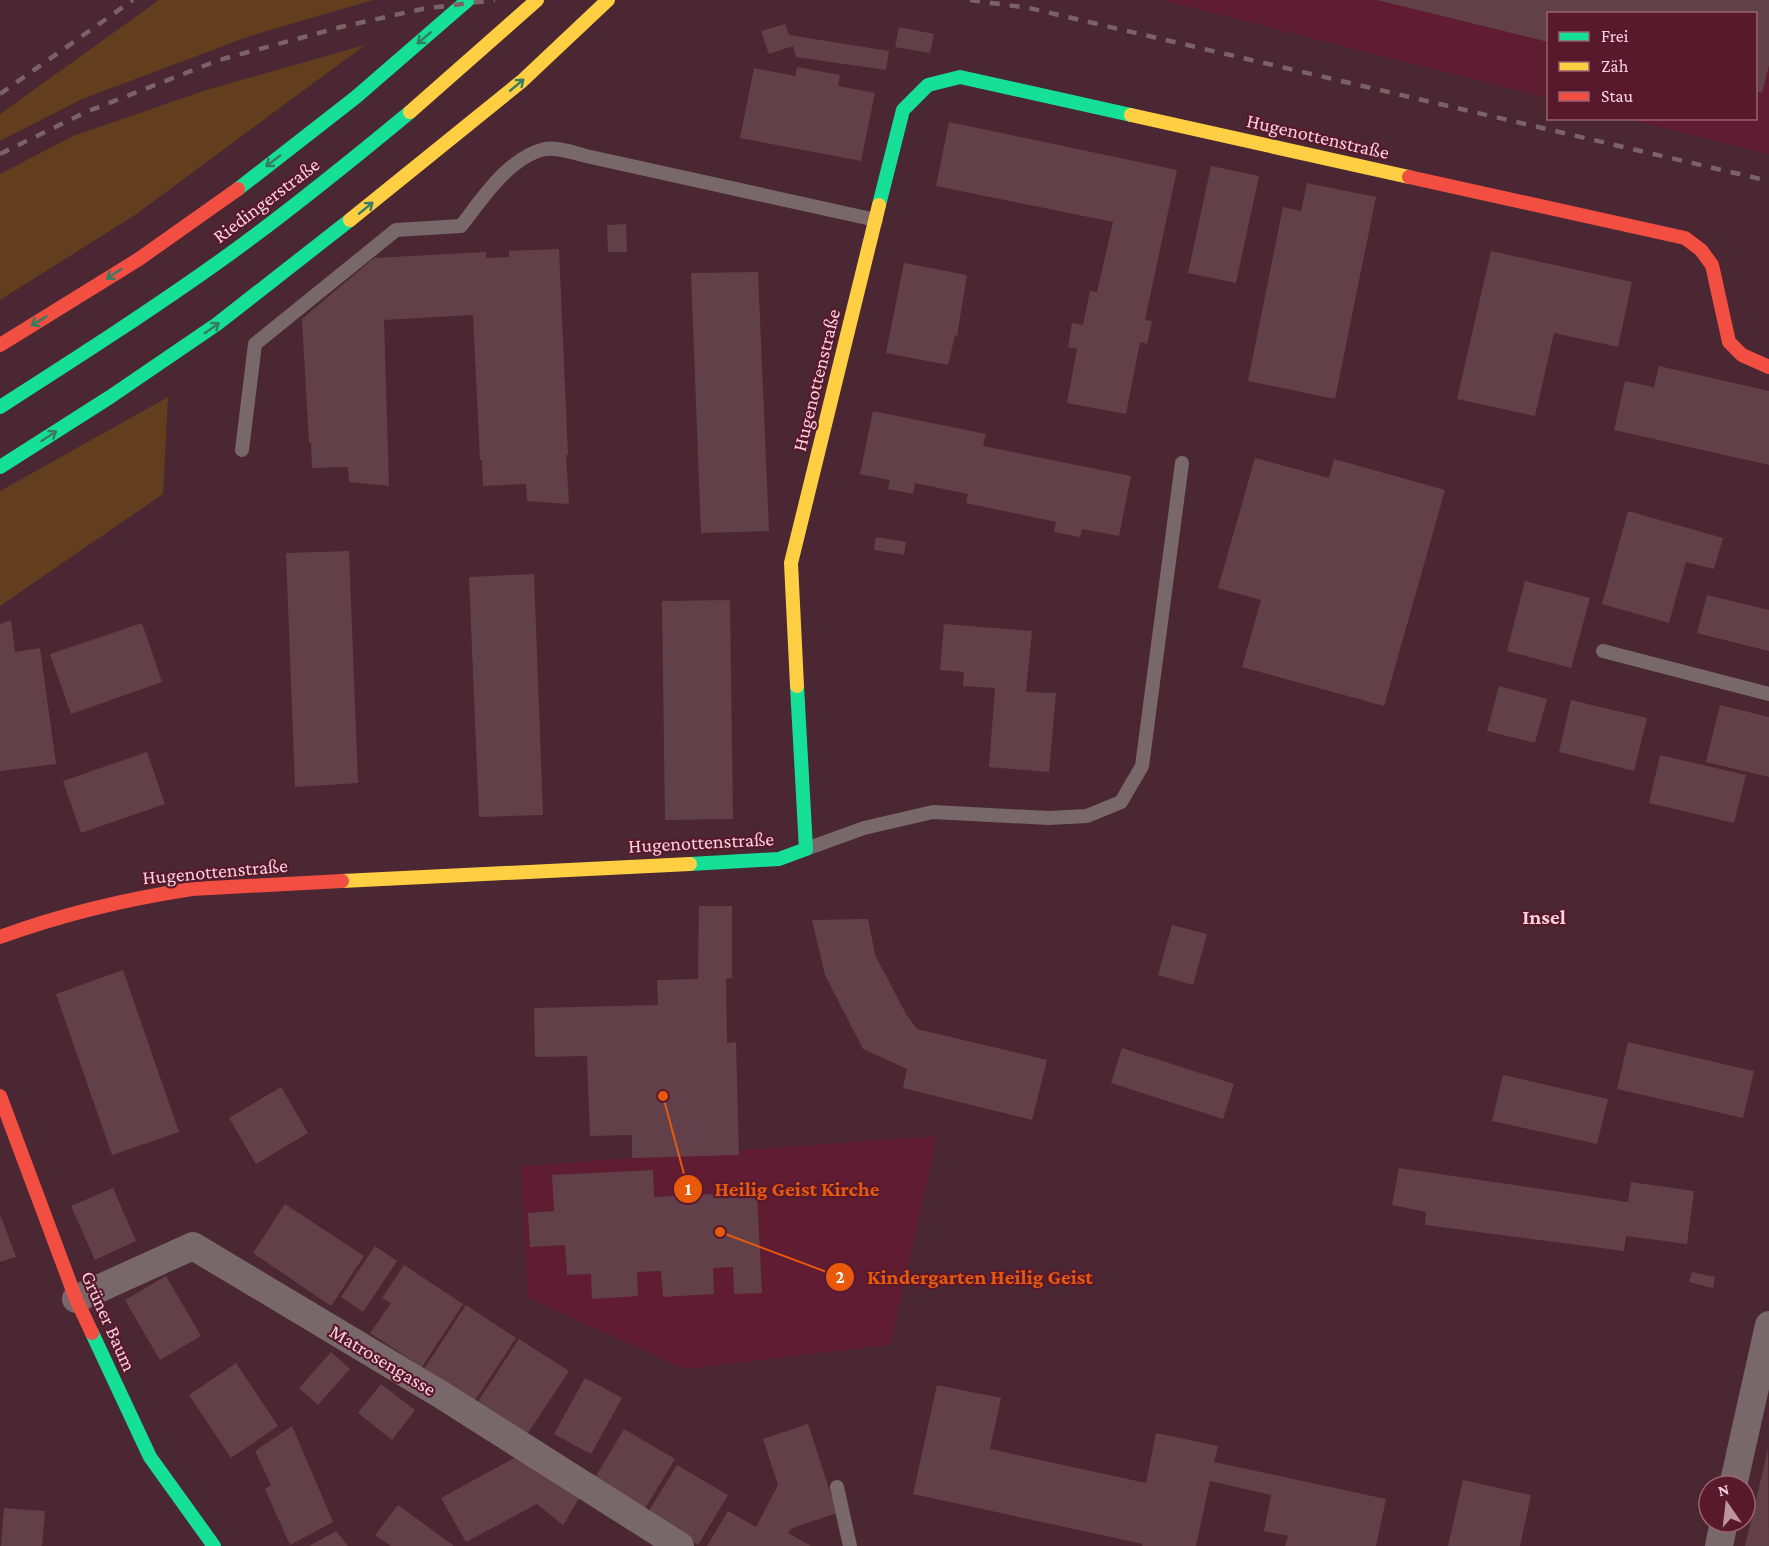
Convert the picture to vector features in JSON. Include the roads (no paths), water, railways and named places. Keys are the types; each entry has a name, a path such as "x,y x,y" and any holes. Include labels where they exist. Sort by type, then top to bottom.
{"street":[{"path":"0,345 158,246 256,175 361,92 468,0"},
{"name":"Riedingerstraße","path":"0,407 83,355 187,284 286,210 388,130 537,0"},
{"path":"0,467 110,397 217,324 314,250 522,81 608,0"},
{"name":"Hugenottenstraße","path":"0,937 72,913 137,897 192,889 779,859 806,849 791,562 903,110 928,85 960,77 1685,238 1701,250 1712,265 1729,342 1742,355 1769,367"},
{"name":"Grüner Baum","path":"0,1096 76,1299 150,1457 214,1546"},
{"name":"Matrosengasse","path":"76,1299 193,1246 440,1394 680,1546"},
{"path":"1735,1474 1769,1325"}],"lane":[{"path":"242,450 255,344 396,230 461,226 497,180 522,160 545,149 555,149 876,220"},
{"path":"806,849 864,828 933,812 1049,818 1087,816 1121,802 1142,766 1182,463"},
{"path":"1603,651 1769,694"},
{"path":"837,1487 850,1546"}],"railway":[{"path":"0,94 133,0"},
{"path":"0,154 86,112 219,60 341,27 422,9 495,0"},
{"path":"970,0 1029,8 1769,181"}],"place":[{"name":"Heilig Geist Kirche","path":"663,1096"},
{"name":"Kindergarten Heilig Geist","path":"720,1232"}],"district":[{"name":"Insel","path":"1544,917"}]}
